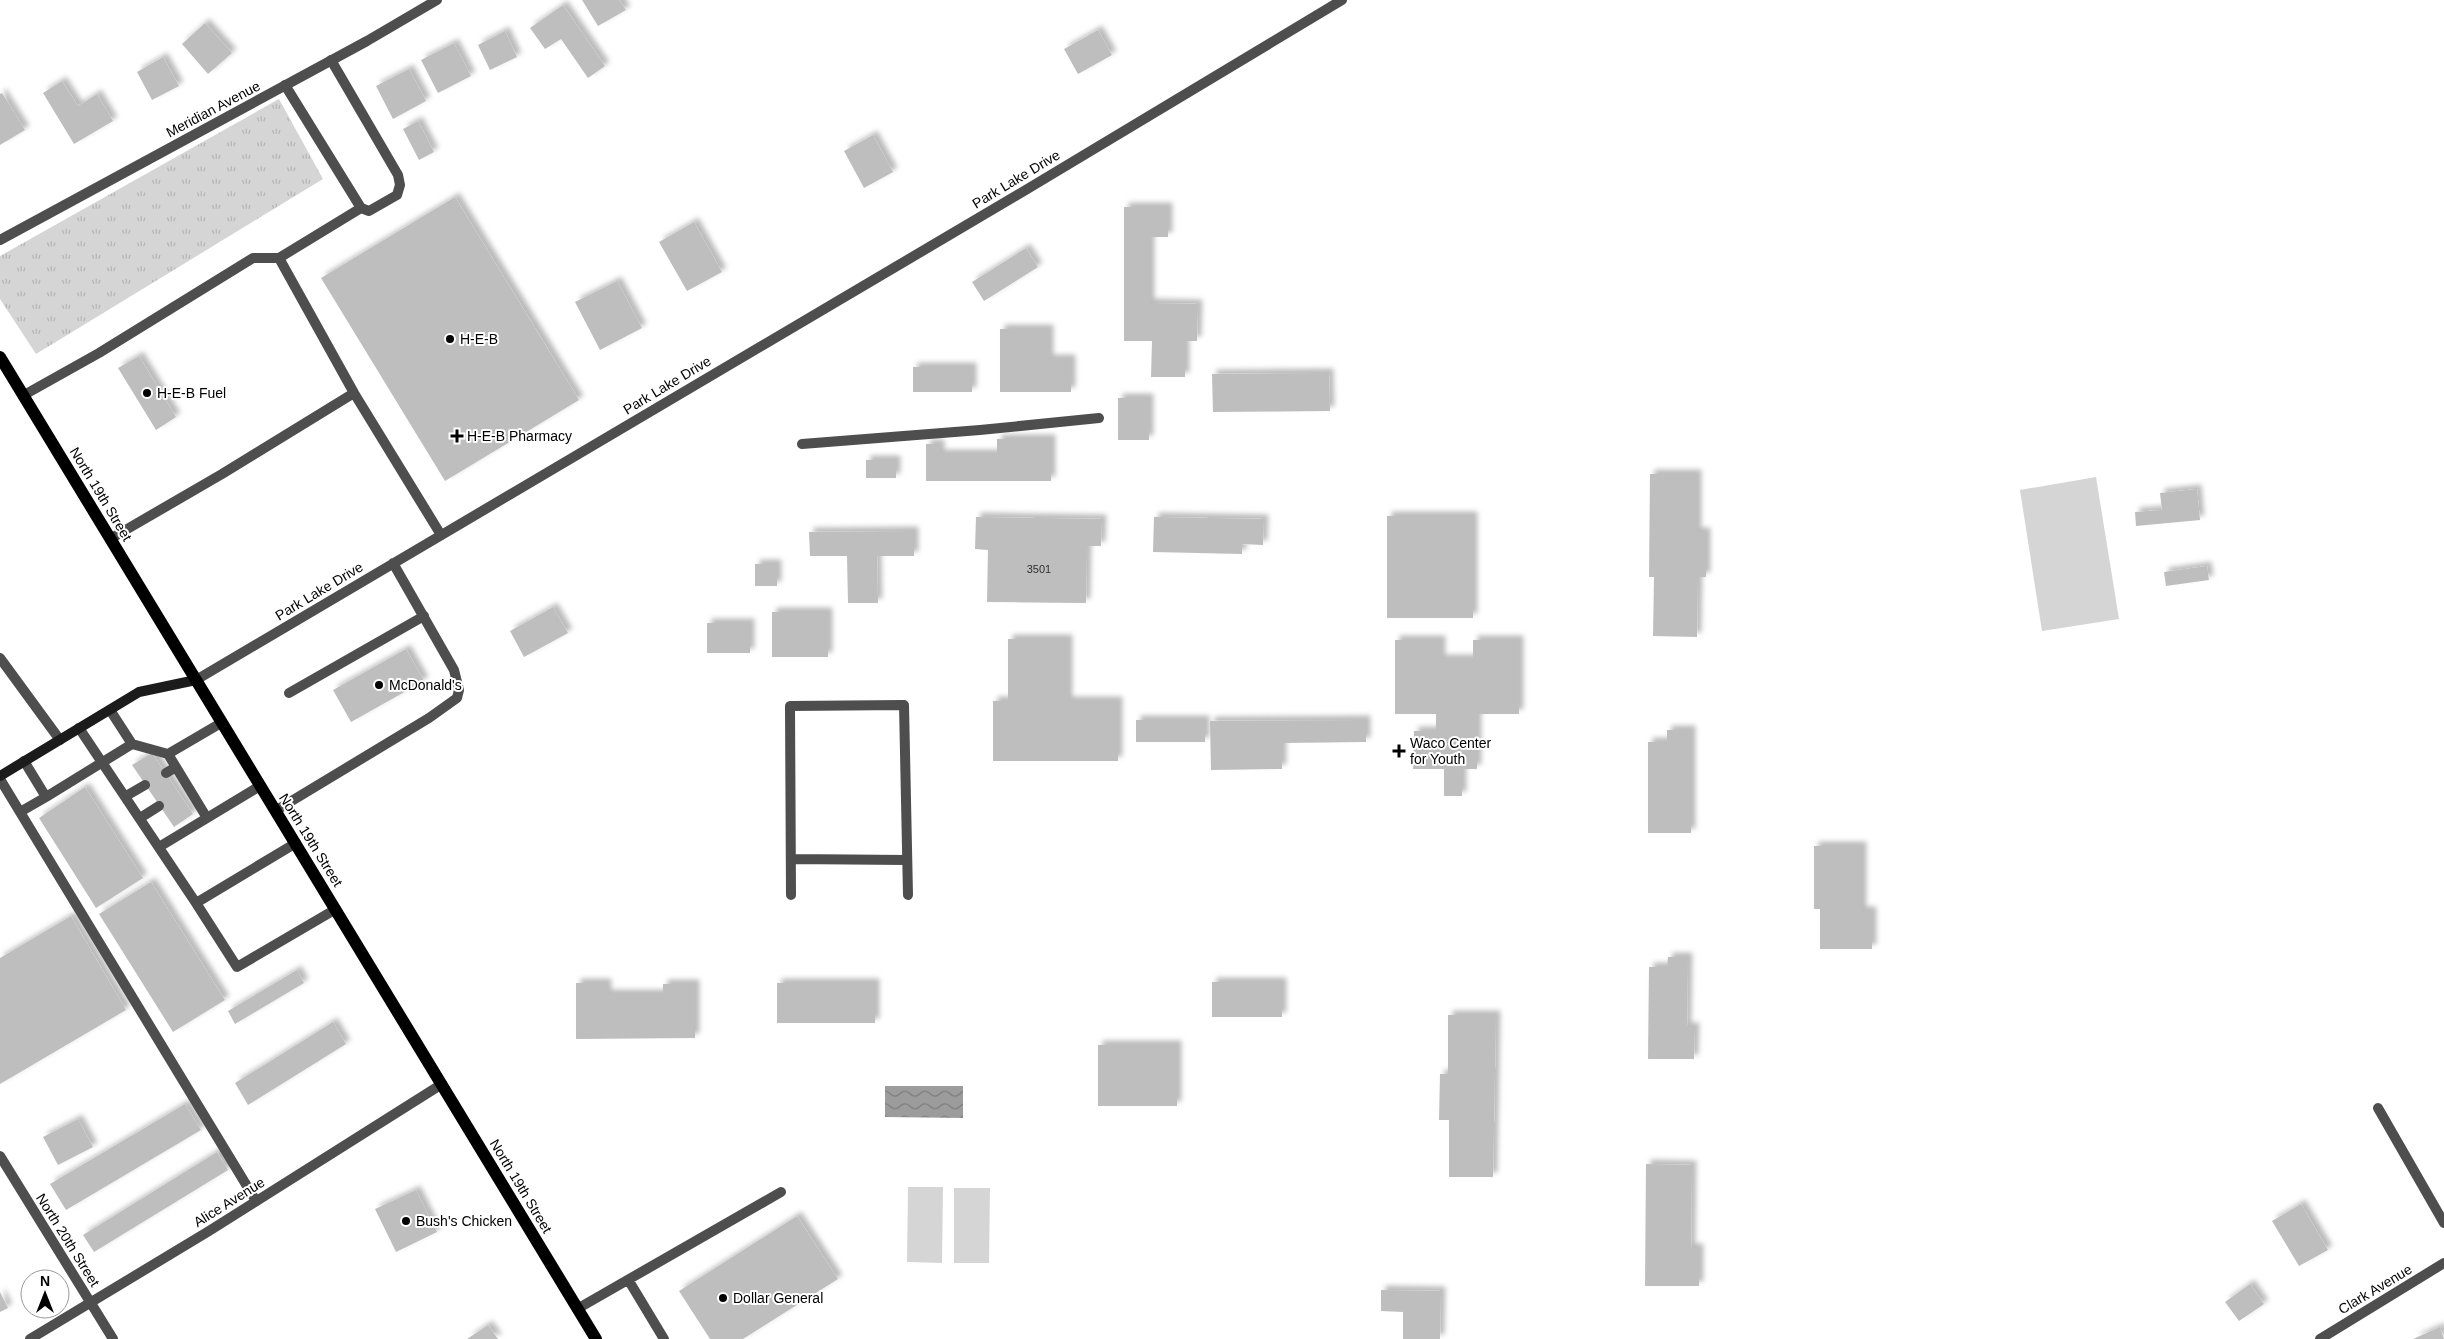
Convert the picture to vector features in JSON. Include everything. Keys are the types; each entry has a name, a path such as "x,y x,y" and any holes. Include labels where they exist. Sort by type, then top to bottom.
{"main road":[{"name":"North 19th Street","path":"0,357 596,1339"}],"street":[{"name":"Meridian Avenue","path":"0,240 331,60 437,0"},
{"name":"Park Lake Drive","path":"0,777 139,692 196,680 1015,196 1342,0"},
{"path":"285,85 361,208 369,211 397,194 400,185 398,175 331,60"},
{"path":"24,395 99,352 253,258 279,258 361,208"},
{"path":"279,258 354,392 441,534"},
{"path":"110,539 222,474 354,392"},
{"path":"802,444 980,430 1099,418"},
{"path":"275,811 430,718 457,698 459,690 454,670 393,563"},
{"path":"289,693 424,616"},
{"path":"0,658 60,740"},
{"path":"791,895 790,706 904,705 908,895"},
{"path":"110,710 132,744 168,754 176,767 184,790 206,818"},
{"path":"168,754 222,723"},
{"path":"79,728 126,796 237,967 336,909"},
{"path":"20,812 132,744"},
{"path":"24,761 46,797"},
{"path":"166,773 176,767"},
{"path":"0,777 256,1201"},
{"path":"126,796 145,785"},
{"path":"159,847 260,786"},
{"path":"140,818 160,806"},
{"path":"196,903 296,844"},
{"path":"791,859 908,860"},
{"name":"Alice Avenue","path":"30,1339 256,1201 442,1084"},
{"path":"2378,1108 2444,1223"},
{"name":"North 20th Street","path":"0,1156 113,1339"},
{"path":"577,1310 781,1192"},
{"name":"Clark Avenue","path":"2320,1339 2444,1263"},
{"path":"629,1280 664,1339"}],"green space":[{"path":"279,99 323,179 36,354 0,299 0,256"},
{"path":"2096,477 2119,619 2042,631 2020,490"},
{"path":"908,1187 943,1187 942,1263 907,1262"},
{"path":"954,1188 990,1188 989,1263 954,1263"}],"water":[{"path":"885,1086 963,1086 963,1118 885,1117"}],"building":[{"path":"582,0 619,0 626,10 598,26"},
{"path":"563,5 605,66 588,78 561,39 545,49 530,28"},
{"path":"205,23 232,53 208,74 182,44"},
{"path":"1098,30 1112,55 1078,74 1064,49"},
{"path":"505,31 517,57 490,70 478,45"},
{"path":"454,43 471,76 438,93 421,60"},
{"path":"163,57 179,86 152,100 137,72"},
{"path":"409,69 426,101 393,119 376,86"},
{"path":"62,81 78,106 97,94 113,121 74,144 43,93"},
{"path":"2,93 25,130 0,145 0,94"},
{"path":"418,121 434,152 419,160 403,129"},
{"path":"873,135 893,172 864,188 844,151"},
{"name":"H-E-B","path":"455,197 579,400 445,481 321,278"},
{"path":"1124,207 1168,207 1168,237 1150,237 1150,303 1198,304 1197,341 1185,341 1185,377 1151,377 1152,341 1124,341"},
{"path":"694,222 722,272 687,291 659,242"},
{"path":"1026,248 1038,267 984,301 972,282"},
{"path":"617,281 642,328 600,350 575,302"},
{"path":"1000,329 1049,329 1049,359 1071,359 1071,392 1000,392"},
{"name":"H-E-B Fuel","path":"139,356 176,417 156,430 118,368"},
{"path":"913,367 972,367 972,392 913,392"},
{"path":"1329,373 1330,411 1213,412 1212,374"},
{"path":"1118,398 1149,398 1149,440 1118,440"},
{"path":"997,439 1051,439 1051,481 926,481 926,444 940,444 940,454 997,454"},
{"path":"866,460 896,460 896,478 866,478"},
{"path":"1650,474 1697,474 1697,532 1706,532 1706,577 1698,577 1697,637 1653,636 1654,577 1649,577"},
{"path":"2197,489 2200,520 2136,526 2135,512 2162,510 2160,493"},
{"path":"1387,516 1473,516 1473,618 1387,618"},
{"path":"976,517 1102,519 1101,546 1087,546 1086,603 987,602 988,550 975,549"},
{"path":"1154,517 1264,519 1263,545 1242,544 1242,554 1153,552"},
{"path":"914,531 914,556 877,556 878,603 848,603 847,556 810,556 809,532"},
{"path":"755,564 777,564 777,586 755,586"},
{"path":"2207,566 2209,580 2166,586 2164,572"},
{"path":"553,607 568,633 524,657 510,631"},
{"path":"772,612 828,612 828,657 772,657"},
{"path":"707,623 750,623 750,653 707,653"},
{"path":"1008,639 1068,639 1068,701 1118,701 1118,761 993,761 993,701 1008,701"},
{"path":"1395,640 1441,640 1441,659 1473,659 1473,640 1519,640 1519,714 1477,714 1477,769 1462,769 1462,796 1444,796 1444,769 1413,769 1414,731 1436,731 1436,714 1395,714"},
{"name":"McDonald's","path":"406,649 424,681 351,722 333,690"},
{"path":"1136,720 1205,720 1205,742 1136,742"},
{"path":"1366,720 1366,742 1282,743 1282,769 1211,770 1210,721"},
{"path":"1667,730 1691,730 1691,833 1648,833 1648,742 1667,742"},
{"path":"152,753 193,814 174,827 132,765"},
{"path":"85,787 143,878 96,908 39,818"},
{"path":"1814,846 1862,846 1862,911 1872,911 1872,949 1820,949 1820,909 1814,909"},
{"path":"151,882 225,1000 173,1032 99,914"},
{"path":"71,916 126,1010 0,1084 0,958"},
{"path":"1668,957 1688,957 1687,1027 1695,1027 1694,1059 1648,1059 1649,967 1667,967"},
{"path":"297,970 304,983 235,1024 228,1011"},
{"path":"1212,982 1282,982 1282,1017 1212,1017"},
{"path":"576,983 607,983 607,994 663,994 663,984 695,984 695,1038 576,1039"},
{"path":"777,983 875,983 875,1023 777,1023"},
{"path":"1448,1015 1496,1015 1493,1177 1449,1177 1449,1120 1439,1120 1440,1074 1448,1074"},
{"path":"333,1022 346,1044 248,1105 235,1083"},
{"path":"1098,1045 1177,1045 1177,1106 1098,1106"},
{"path":"185,1104 201,1130 66,1210 50,1184"},
{"path":"78,1119 93,1147 58,1165 43,1137"},
{"path":"217,1152 228,1170 94,1252 83,1235"},
{"path":"1646,1164 1692,1165 1691,1248 1699,1248 1699,1286 1645,1286"},
{"name":"Bush's Chicken","path":"416,1190 437,1232 396,1252 375,1209"},
{"path":"2301,1204 2328,1250 2299,1266 2272,1221"},
{"path":"797,1216 838,1279 743,1339 710,1339 679,1291"},
{"path":"2250,1284 2264,1304 2239,1321 2225,1302"},
{"path":"1381,1290 1441,1291 1440,1339 1403,1339 1403,1312 1381,1311"},
{"path":"0,1292 8,1308 0,1312"},
{"path":"488,1325 498,1339 467,1339"},
{"path":"2440,1327 2444,1339 2413,1339"}],"place":[{"name":"H-E-B","path":"450,339"},
{"name":"H-E-B Fuel","path":"147,393"},
{"name":"H-E-B Pharmacy","path":"457,436"},
{"name":"McDonald's","path":"379,685"},
{"name":"Waco Center for Youth","path":"1399,751"},
{"name":"Bush's Chicken","path":"406,1221"},
{"name":"Dollar General","path":"723,1298"}]}
